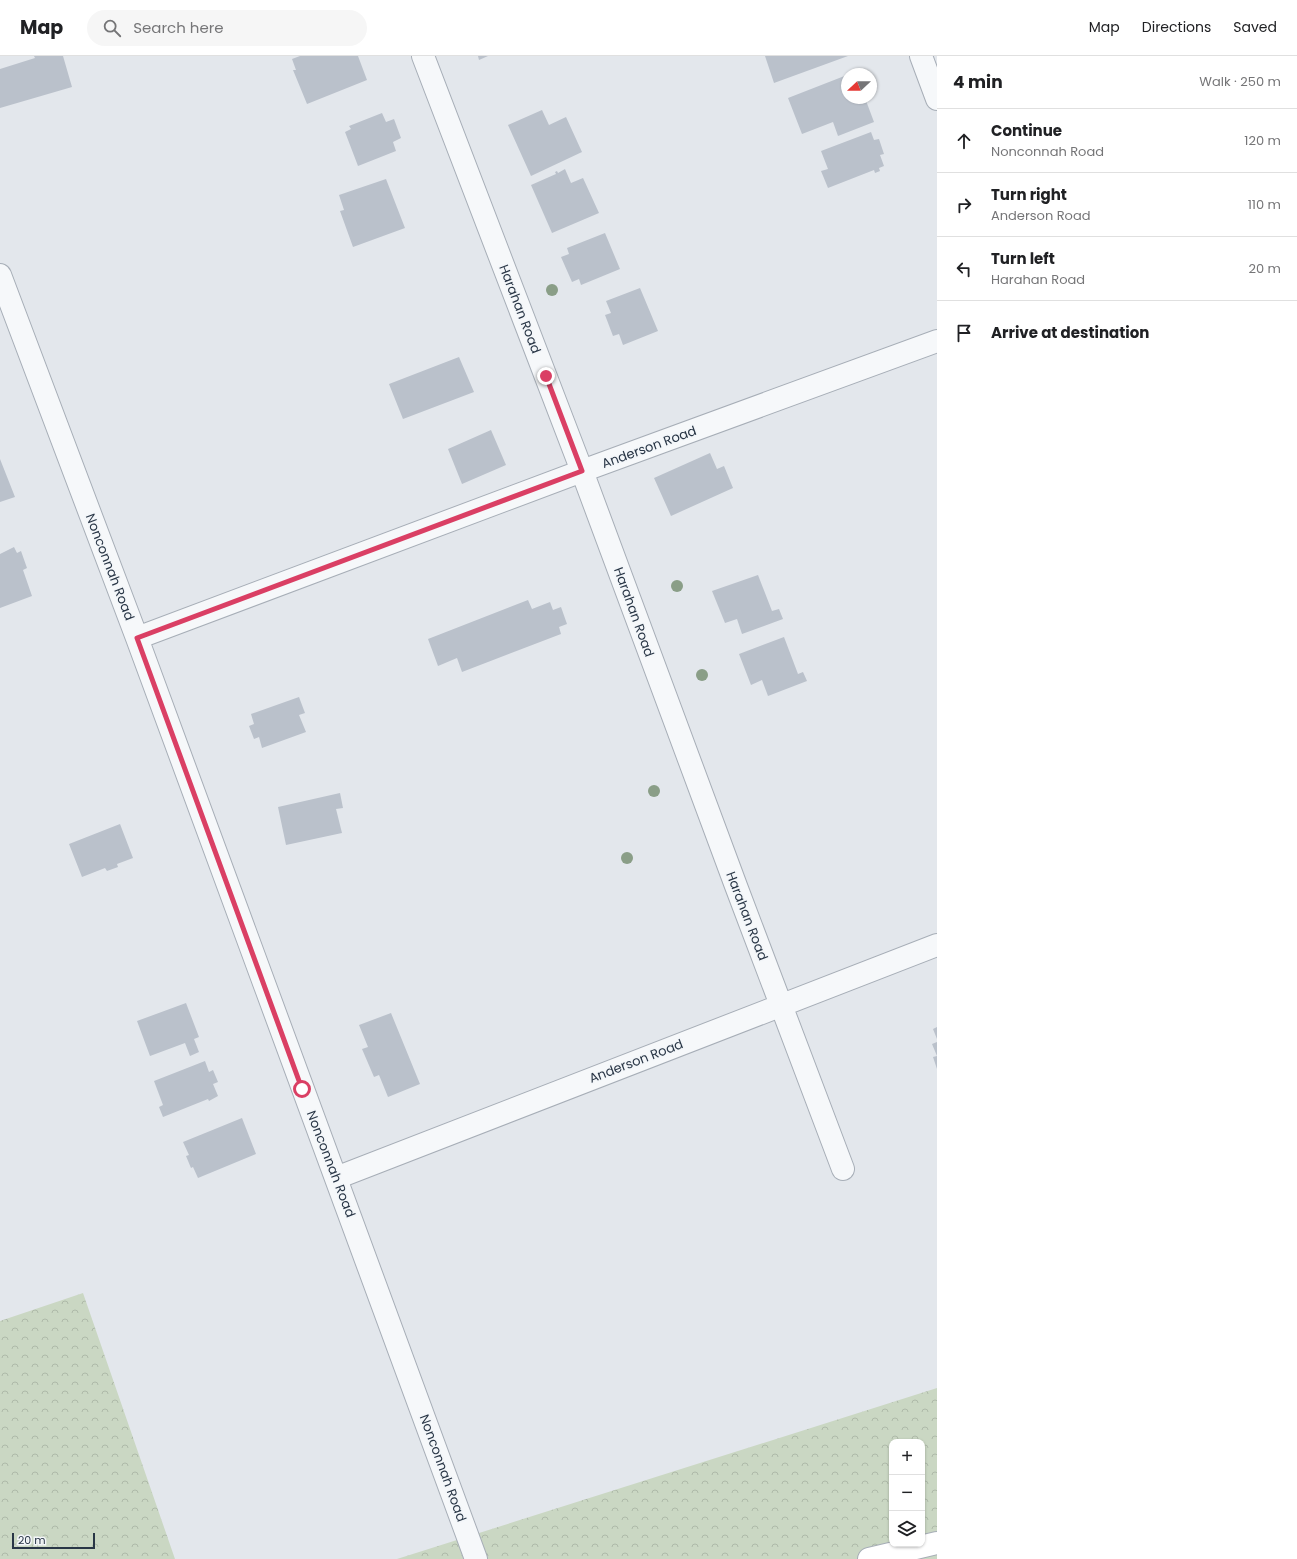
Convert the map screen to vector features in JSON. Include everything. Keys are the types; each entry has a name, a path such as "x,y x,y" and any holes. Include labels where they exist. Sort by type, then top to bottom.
{"main road":[{"path":"869,1559 937,1543"}],"street":[{"name":"Harahan Road","path":"423,56 582,471 843,1169"},
{"path":"921,56 937,99"},
{"name":"Nonconnah Road","path":"0,275 137,638 476,1559"},
{"name":"Anderson Road","path":"137,638 582,471 937,341"},
{"name":"Anderson Road","path":"336,1178 937,944"}],"green space":[{"path":"83,1293 175,1559 0,1559 0,1321"},
{"path":"937,1388 937,1559 397,1559"}],"building":[{"path":"34,56 63,56 72,87 0,108 0,69 35,58"},
{"path":"300,56 358,56 367,80 307,104 293,70 296,70 292,59"},
{"path":"478,56 488,56 479,60"},
{"path":"765,56 848,56 774,83"},
{"path":"841,77 841,104 867,104 874,122 838,136 833,122 802,134 788,98"},
{"path":"542,110 549,125 566,117 582,152 531,176 508,125"},
{"path":"382,113 386,122 394,119 401,138 393,142 396,151 358,166 345,132 351,129 349,126"},
{"path":"871,132 874,140 879,139 884,154 880,155 884,166 879,168 880,171 875,173 874,170 828,188 821,171 828,169 821,151"},
{"path":"565,169 571,183 583,178 599,213 552,233 531,185 556,174 555,172 557,171 558,173"},
{"path":"386,179 405,228 353,247 340,211 344,210 339,195"},
{"path":"605,233 620,269 581,285 579,279 572,282 561,257 569,254 567,248"},
{"path":"640,288 658,331 623,345 619,334 613,336 605,315 611,313 606,301"},
{"path":"459,357 474,392 403,419 389,384"},
{"path":"491,430 506,465 462,484 448,449"},
{"path":"710,453 717,469 724,466 733,488 671,516 654,478"},
{"path":"0,459 15,497 0,502"},
{"path":"14,547 17,553 21,551 27,568 23,570 32,596 0,608 0,554"},
{"path":"758,575 772,611 779,609 783,619 742,634 737,619 725,623 712,591"},
{"path":"528,600 532,609 550,602 553,610 561,607 567,624 559,627 561,634 462,672 457,658 438,666 428,639"},
{"path":"784,637 798,674 803,672 807,681 768,696 762,680 751,685 739,654"},
{"path":"299,697 305,713 299,715 306,732 262,748 259,737 254,739 249,726 254,724 251,714"},
{"path":"340,793 343,808 336,809 342,833 286,845 278,807"},
{"path":"120,824 133,858 117,864 118,867 107,871 105,868 82,877 69,844"},
{"path":"186,1003 199,1037 194,1039 199,1052 190,1056 185,1043 150,1056 137,1021"},
{"path":"391,1013 420,1084 388,1097 379,1075 374,1077 362,1049 368,1047 359,1025"},
{"path":"937,1027 937,1039 933,1029"},
{"path":"937,1042 937,1056 932,1044"},
{"path":"937,1056 937,1069 933,1057"},
{"path":"205,1061 209,1072 213,1070 218,1082 213,1084 218,1096 209,1101 208,1099 163,1117 159,1107 163,1105 154,1081"},
{"path":"242,1118 256,1154 198,1178 193,1167 191,1168 186,1156 189,1155 183,1142"}],"route":[{"path":"302,1089 137,638 582,471 546,376"}]}
